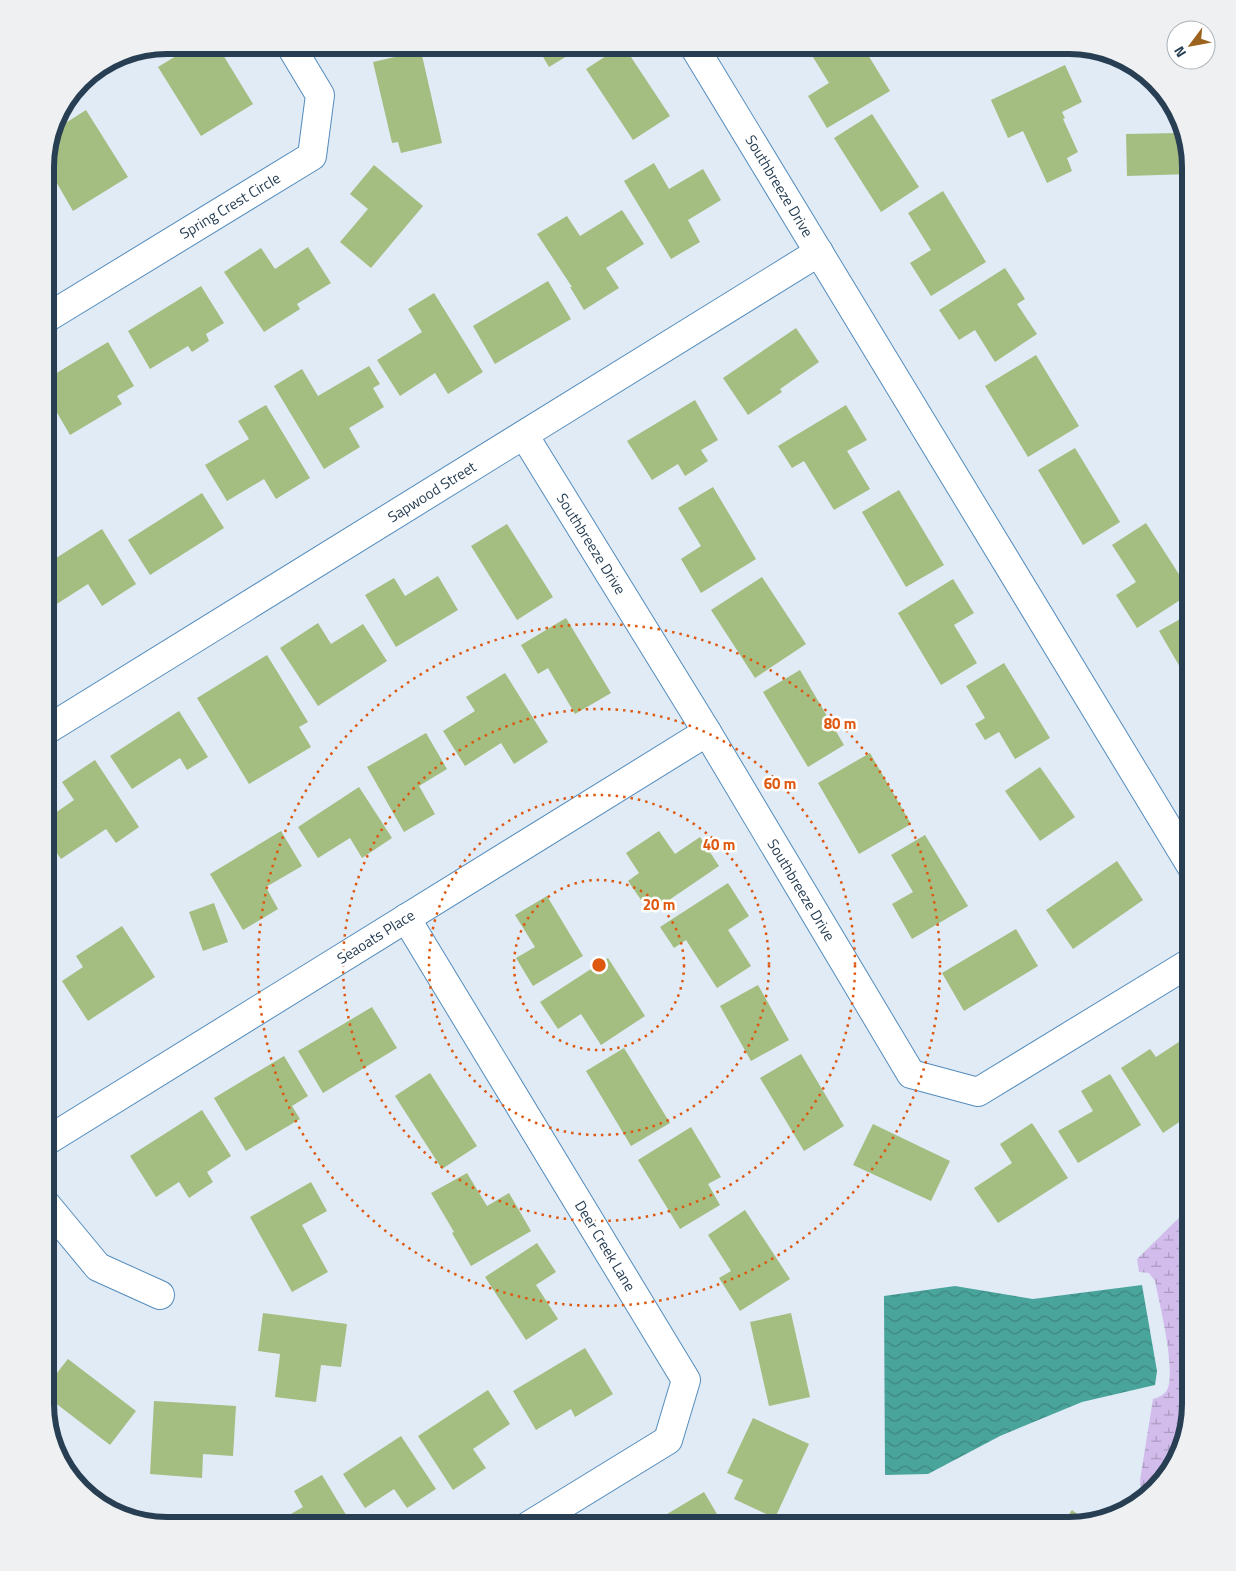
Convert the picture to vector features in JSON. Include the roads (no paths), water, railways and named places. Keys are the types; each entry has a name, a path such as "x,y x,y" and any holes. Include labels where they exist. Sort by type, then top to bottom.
{"street":[{"name":"Spring Crest Circle","path":"54,312 312,156 320,95 295,54"},
{"name":"Southbreeze Drive","path":"698,54 1182,851"},
{"name":"Sapwood Street","path":"54,726 819,252"},
{"name":"Southbreeze Drive","path":"524,435 707,732 911,1074 978,1092 1182,967"},
{"name":"Seaoats Place","path":"54,1136 707,732"},
{"name":"Deer Creek Lane","path":"406,918 686,1380 668,1440 543,1517"},
{"path":"54,1213 98,1267 160,1295"}],"water":[{"path":"1142,1285 1157,1371 1155,1385 1082,1402 1000,1436 928,1474 885,1475 884,1296 955,1286 1033,1299"}]}
